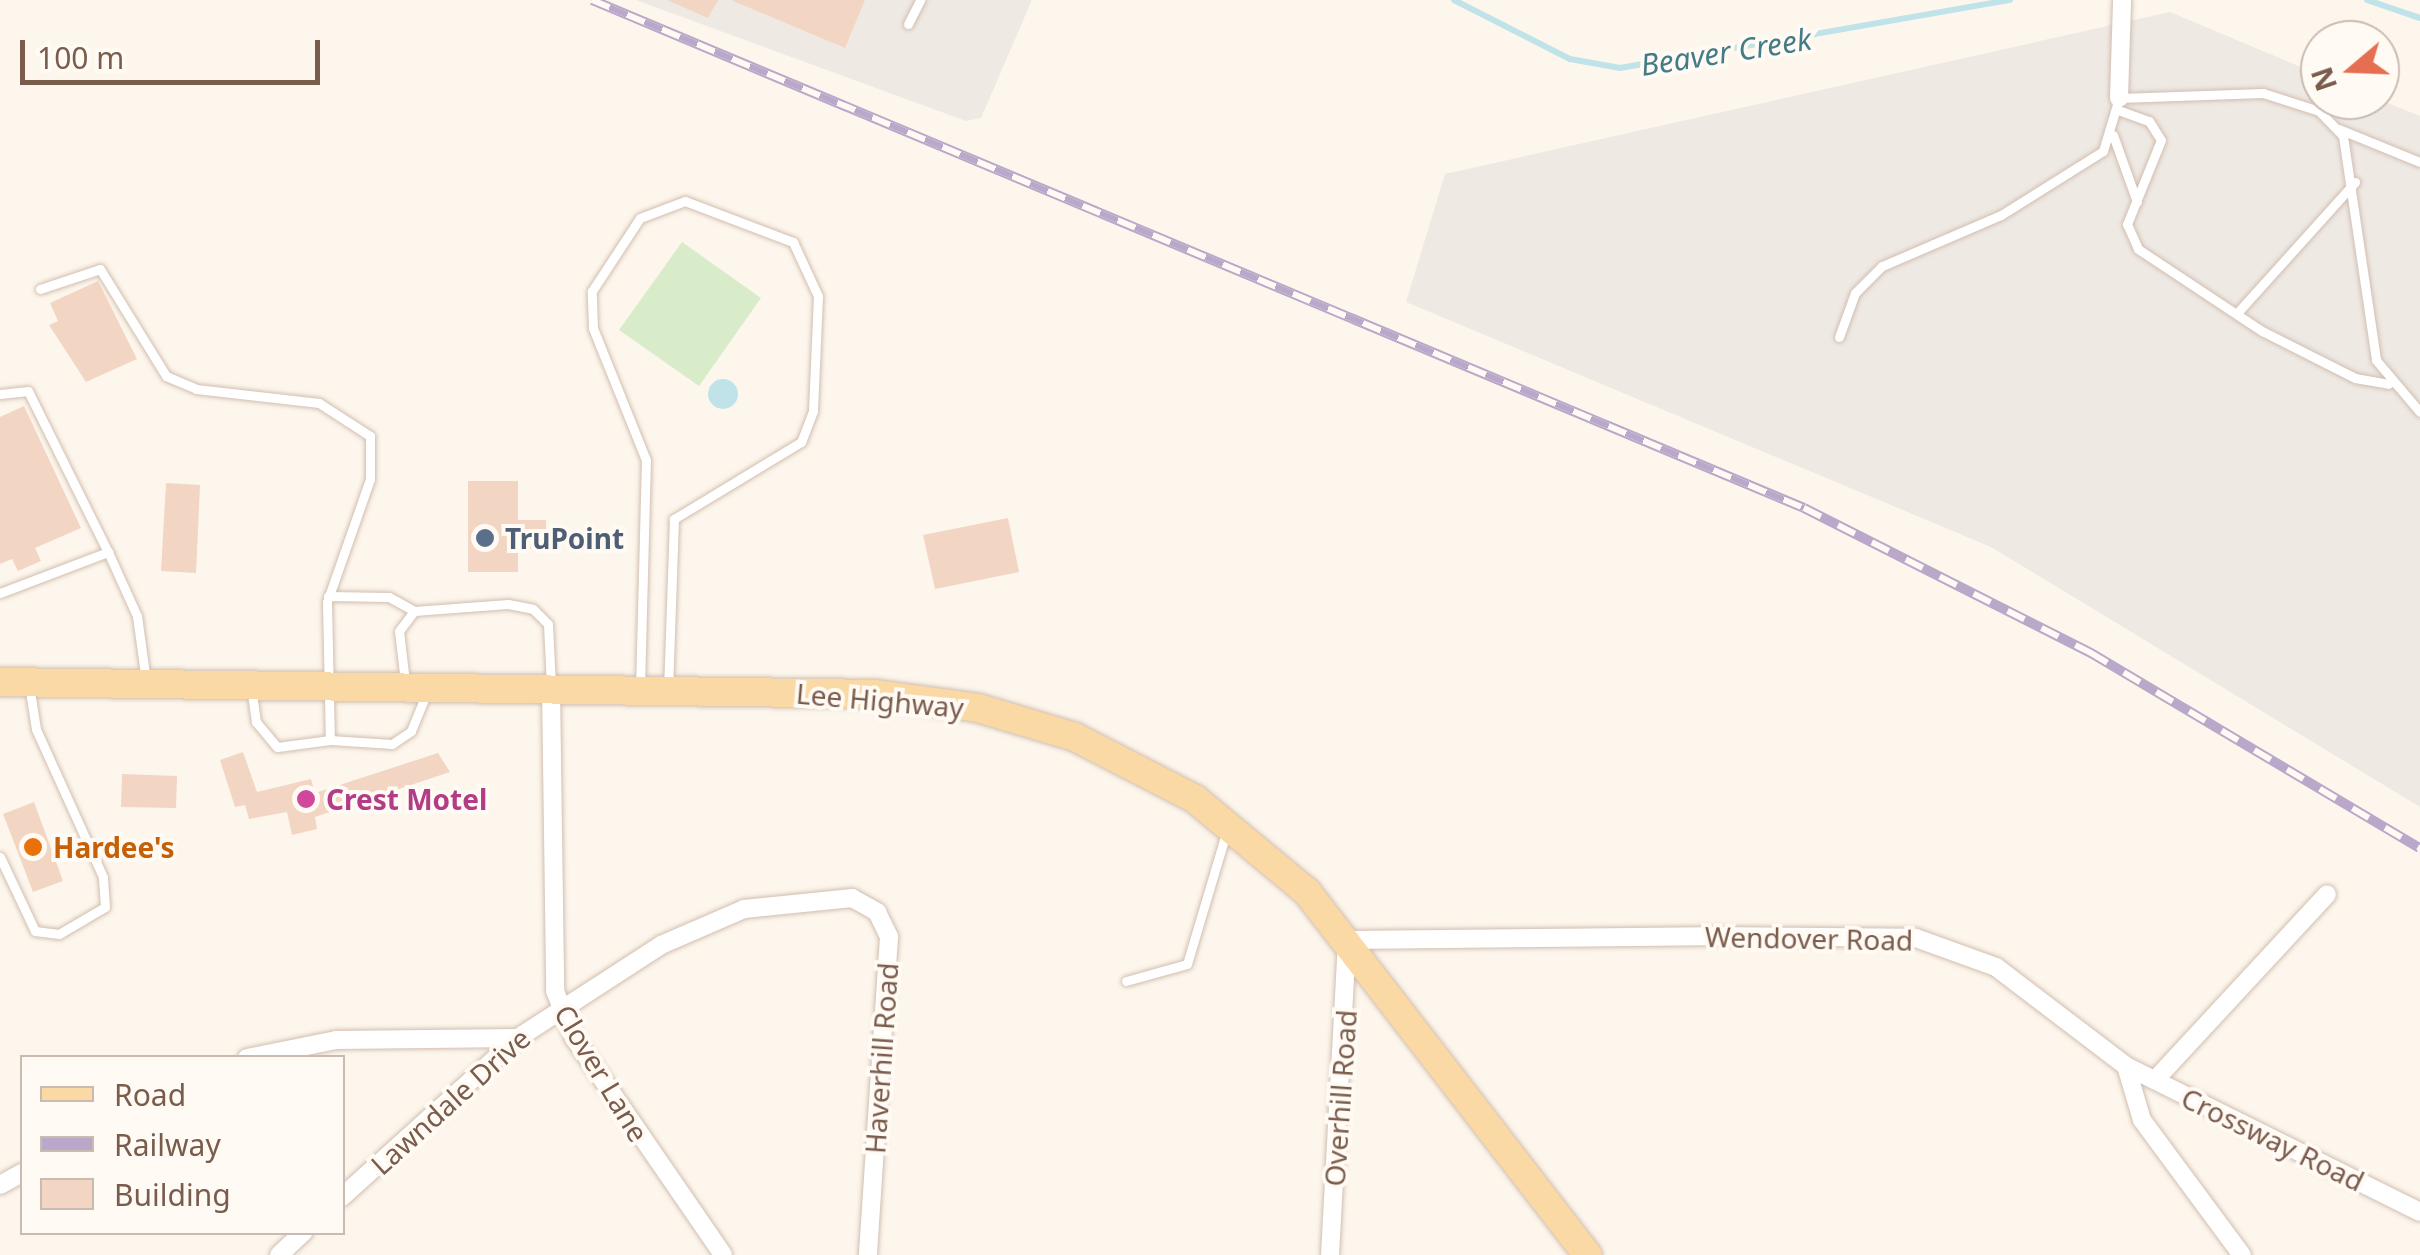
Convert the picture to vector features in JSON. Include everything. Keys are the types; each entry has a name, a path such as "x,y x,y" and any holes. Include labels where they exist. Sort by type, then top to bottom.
{"main road":[{"name":"Lee Highway","path":"14,682 876,694 978,708 1125,759 1229,822 1347,940 1588,1255"}],"street":[{"path":"2118,104 2121,5"},
{"name":"Clover Lane","path":"551,688 548,961 560,1008 723,1255"},
{"path":"2155,1080 2327,894"},
{"name":"Haverhill Road","path":"560,1008 661,945 744,909 816,898 868,904 889,937 868,1255"},
{"name":"Wendover Road","path":"1347,940 1916,938 1996,967 2126,1066"},
{"name":"Overhill Road","path":"1330,1255 1347,940"},
{"name":"Lawndale Drive","path":"345,1194 518,1038 560,1008"},
{"path":"260,1055 318,1041 518,1038"},
{"path":"2126,1066 2142,1120 2242,1255"},
{"name":"Crossway Road","path":"2126,1066 2420,1212"},
{"path":"279,1255 301,1235"}],"lane":[{"path":"908,24 920,0"},
{"path":"2118,104 2262,93 2298,100 2337,128 2420,162"},
{"path":"2118,104 2113,135 2136,202"},
{"path":"2118,104 2149,120 2161,140 2128,224 2138,249 2238,312 2355,378 2389,384"},
{"path":"2337,128 2355,182 2370,338 2389,384 2420,412"},
{"path":"1839,337 1855,293 1882,266 2000,215 2113,135"},
{"path":"2238,312 2355,182"},
{"path":"685,201 793,242 818,296 813,411 801,442 674,519 654,689 646,460 590,309 599,273 640,218 685,201"},
{"path":"40,289 100,270 166,376 196,390 319,403 362,426 374,451 370,479 328,596 324,686 330,740"},
{"path":"0,394 28,391 138,616 147,684"},
{"path":"0,593 108,552"},
{"path":"328,596 389,597 414,611 533,609 548,624 551,688"},
{"path":"251,685 256,722 277,747 330,740 392,744 412,731 417,687 399,631 414,611"},
{"path":"0,857 36,931 59,934 105,908 103,877 14,682"},
{"path":"1126,982 1177,971 1194,953 1229,822"}],"shaded area":[{"path":"636,0 1032,0 981,118 966,121"},
{"path":"2170,12 2300,67 2300,120 2400,120 2400,108 2420,116 2420,807 1991,547 1406,302 1445,174"}],"green space":[{"path":"682,242 761,298 699,386 619,330"}],"water":[{"path":"723,379 734,383 738,394 734,405 723,409 712,405 708,394 712,383"}],"building":[{"path":"667,0 718,0 708,18"},
{"path":"731,0 865,0 845,48"},
{"path":"98,281 137,359 86,382 49,325 58,321 50,303"},
{"path":"24,406 81,528 35,548 41,561 18,571 12,559 0,564 0,417"},
{"path":"468,481 518,481 518,520 546,520 546,548 518,549 518,572 468,572"},
{"path":"166,483 200,485 196,573 161,571"},
{"path":"1008,518 1019,572 935,589 923,535"},
{"name":"Crest Motel","path":"243,752 257,792 311,779 315,793 438,753 450,772 315,817 317,829 292,835 287,812 249,819 245,805 235,807 220,760"},
{"path":"122,774 177,776 176,808 121,807"},
{"name":"Hardee's","path":"34,802 63,881 33,892 3,814"}],"waterway":[{"name":"Beaver Creek","path":"1454,0 1570,59 1620,68 2010,0"},
{"name":"Beaver Creek","path":"2367,0 2420,18"}],"railway":[{"path":"592,0 1804,508 2091,653 2420,848"}],"place":[{"name":"TruPoint","path":"485,538"},
{"name":"Crest Motel","path":"306,799"},
{"name":"Hardee's","path":"33,847"}]}
